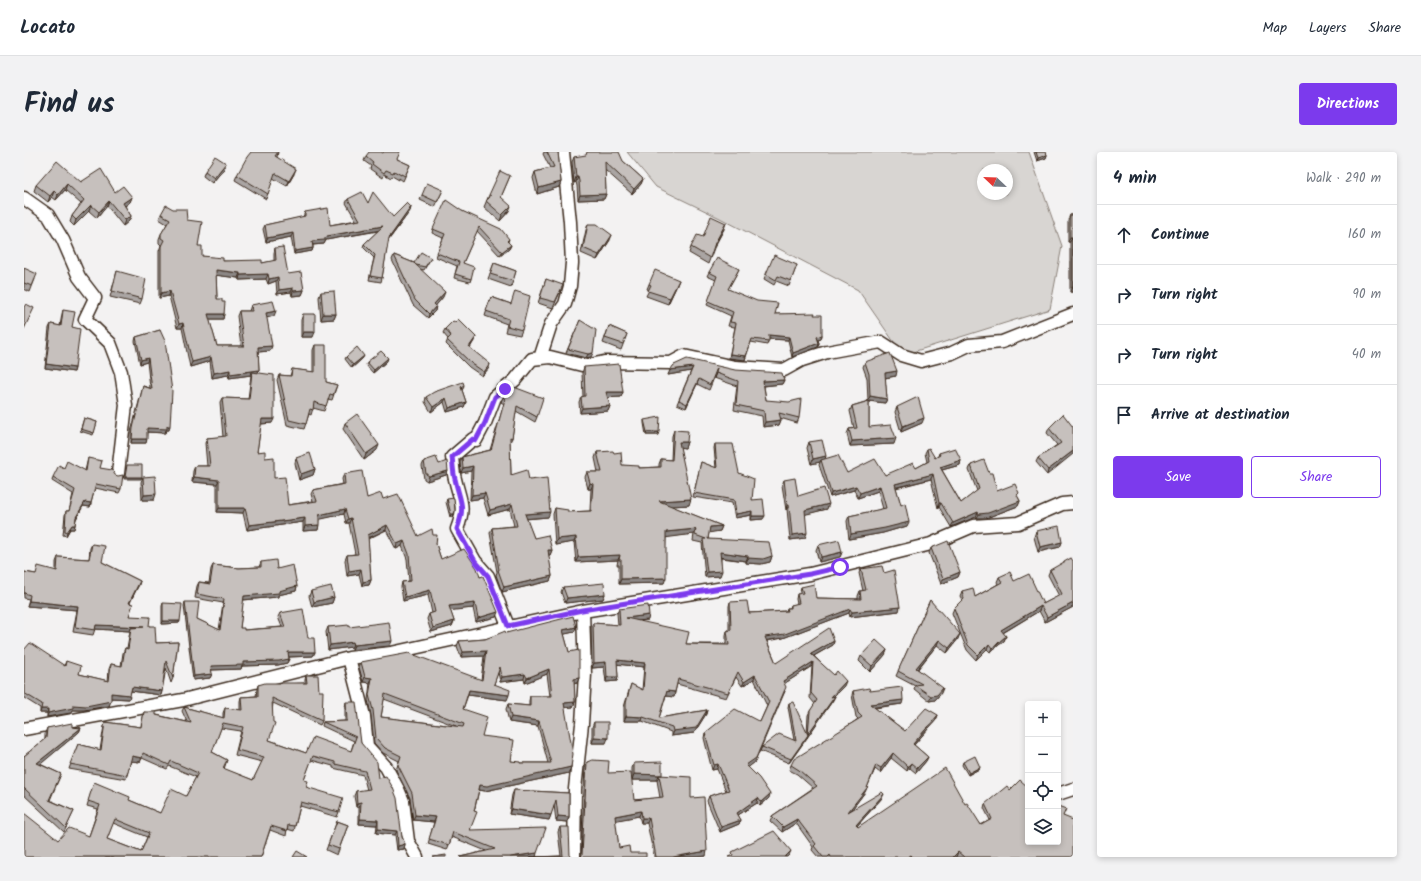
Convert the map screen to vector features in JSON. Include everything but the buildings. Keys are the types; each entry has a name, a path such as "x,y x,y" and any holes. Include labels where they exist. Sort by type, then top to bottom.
{"street":[{"path":"540,358 551,324 564,304 570,286 572,263 570,222 563,152"},
{"path":"24,198 48,215 63,240 79,277 95,298 85,319 110,343 121,372 126,405 118,473"},
{"path":"508,626 488,576 475,561 457,529 461,518 462,500 455,480 452,457 473,439 476,440 485,423 495,397 515,380 532,359 550,357 586,366 604,362 671,363 684,356 736,367 784,370 802,360 827,352 882,342 901,355 921,361 952,353 969,345 1002,342 1073,314"},
{"path":"24,729 183,700 349,658 391,653 582,610 810,574 931,544 973,526 1018,523 1062,504 1073,503"},
{"path":"574,857 575,789 582,724 585,674 582,610"},
{"path":"349,658 364,716 367,746 386,767 398,789 403,801 408,841 417,857"},
{"path":"1061,793 1073,789"}],"shaded area":[{"path":"627,152 1029,152 1062,246 1050,309 903,355 858,290 720,218 656,187"}],"route":[{"path":"505,389 495,397 485,423 476,440 473,439 452,457 455,480 462,500 461,518 457,529 475,561 488,576 508,626 582,610 810,574 840,567"}]}
